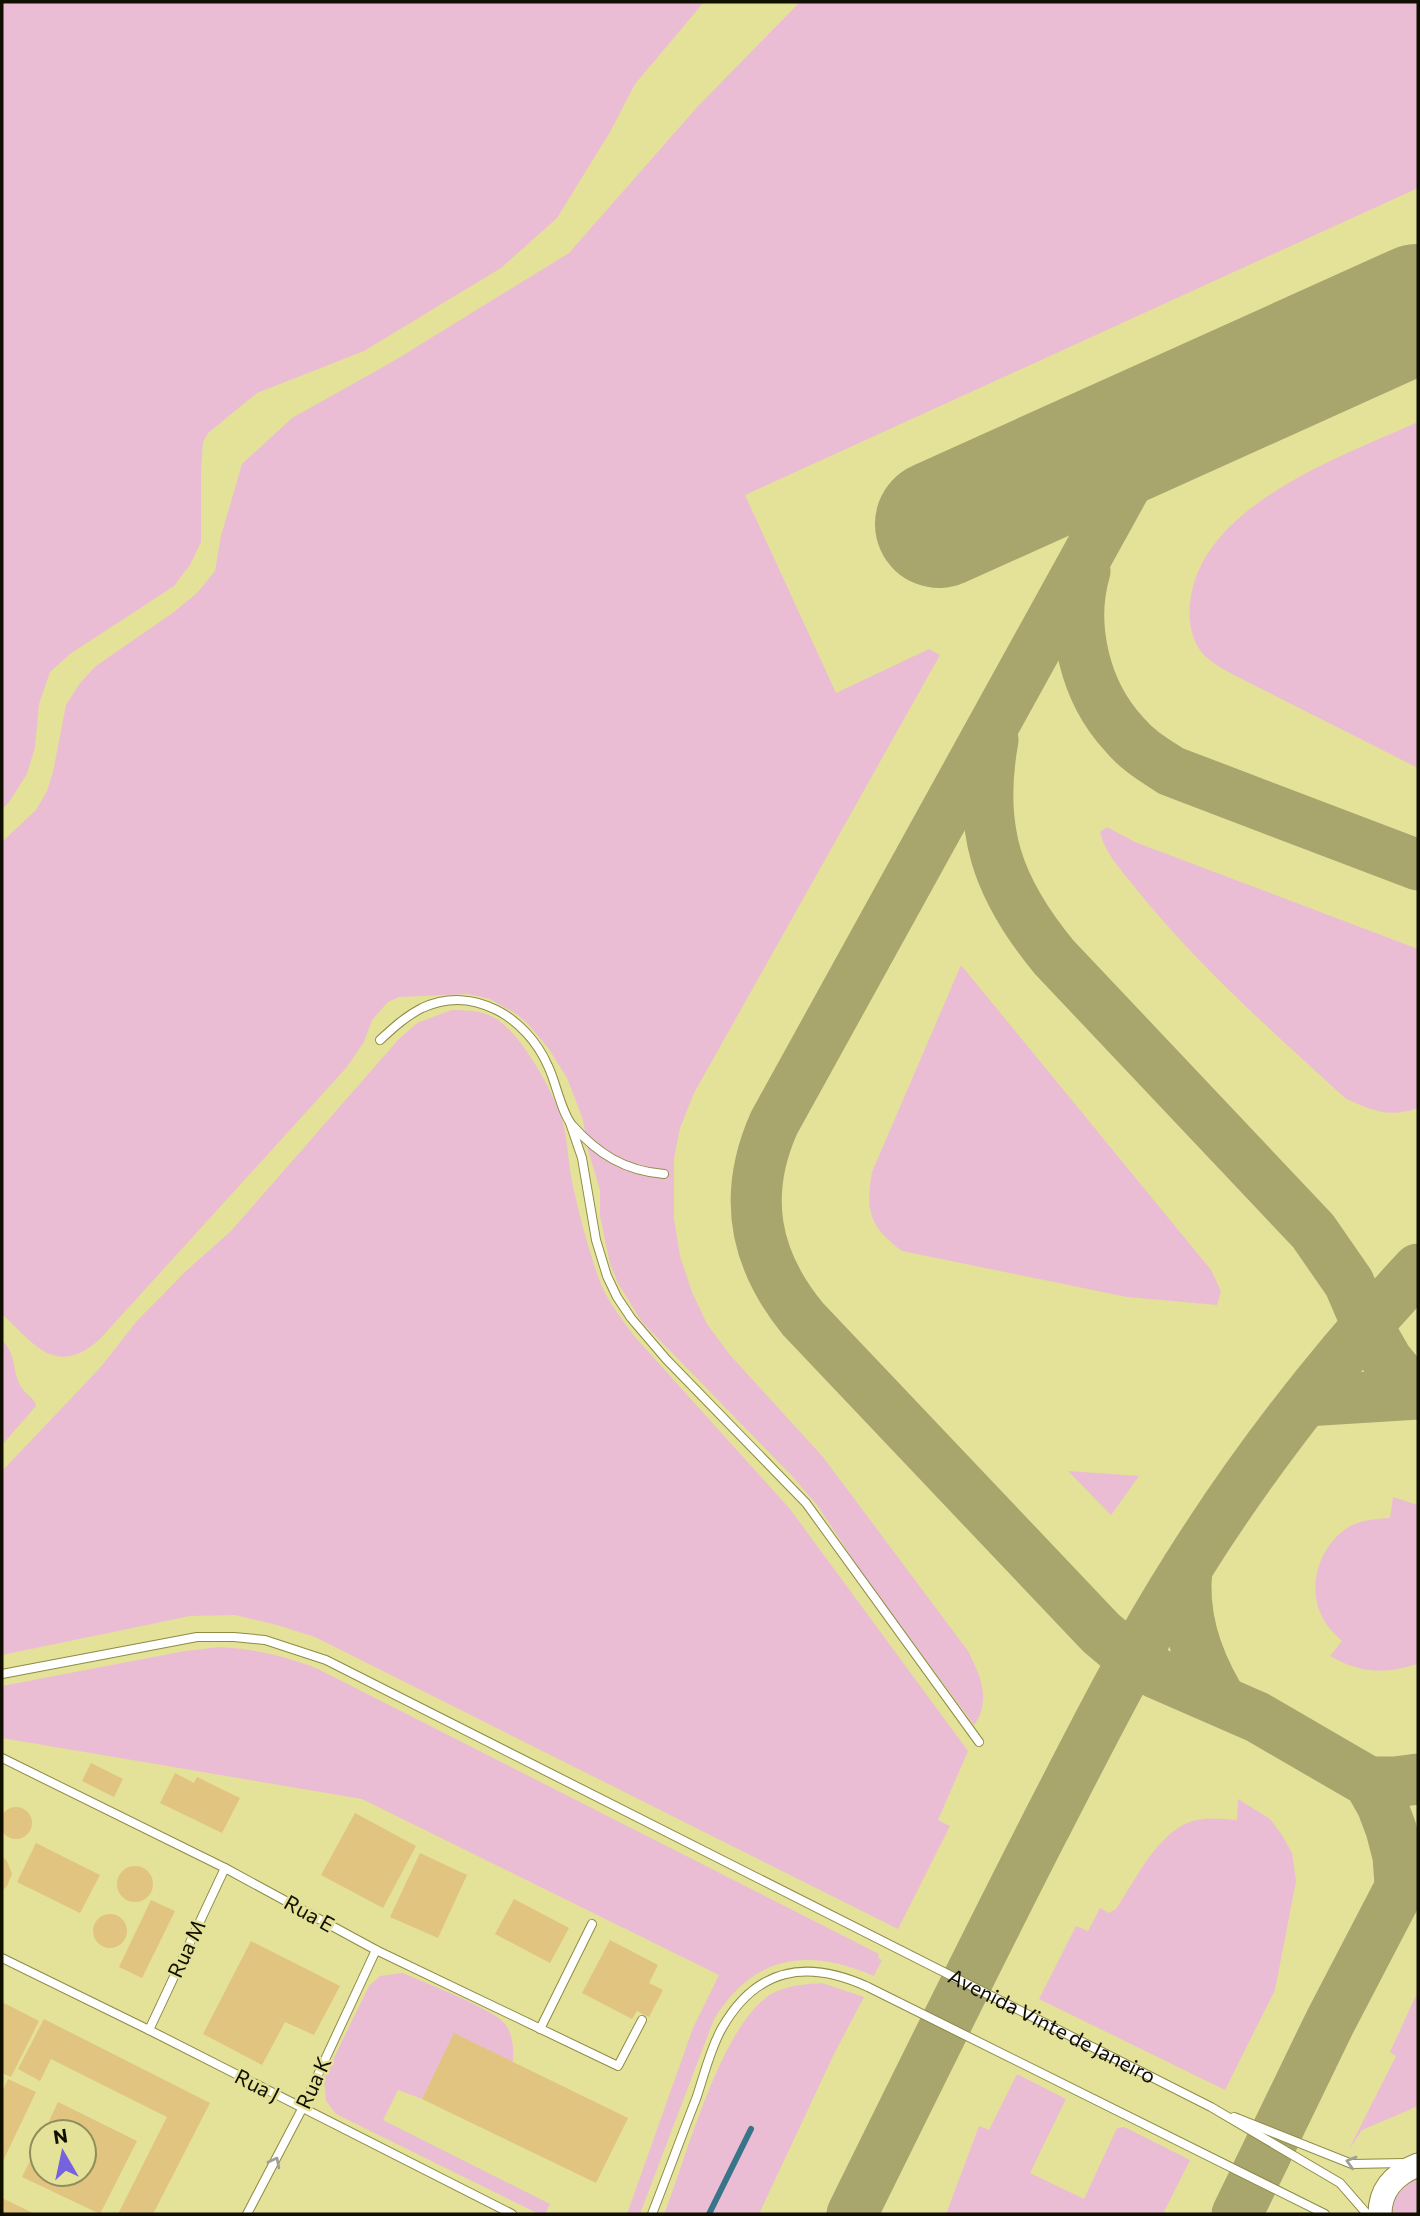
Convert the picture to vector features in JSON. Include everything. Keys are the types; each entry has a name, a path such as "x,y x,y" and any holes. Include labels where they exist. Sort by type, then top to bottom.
{"street":[{"path":"1380,2214 1384,2189 1397,2175 1418,2164"}],"lane":[{"path":"380,1040 404,1019 443,1001 472,1001 501,1011 518,1022 532,1038 548,1064 582,1158 596,1240 607,1276 617,1297 666,1359 806,1503 979,1742"},
{"path":"570,1123 609,1158 627,1168 664,1174"},
{"name":"Avenida Vinte de Janeiro","path":"2,1674 197,1637 255,1639 294,1648 339,1667 1211,2107"},
{"name":"Rua E","path":"2,1758 225,1868 376,1950 618,2066 642,2020"},
{"name":"Rua M","path":"149,2030 225,1868"},
{"path":"540,2029 592,1924"},
{"name":"Rua K","path":"247,2214 302,2109 376,1950"},
{"name":"Rua J","path":"2,1958 512,2214"},
{"path":"652,2214 722,2029 746,1996 761,1983 791,1973 812,1971 850,1979 868,1987 1325,2214"},
{"path":"1211,2107 1352,2164 1418,2164"},
{"path":"1211,2107 1340,2183 1367,2214"}],"shaded area":[{"path":"2,2 704,2 635,84 610,132 557,218 501,268 364,351 257,393 208,433 203,442 201,471 201,542 190,565 174,586 70,654 50,672 39,704 35,747 27,774 2,809"},
{"path":"800,2 1418,2 1418,188 745,495 836,693 929,649 940,655 694,1093 680,1128 674,1158 674,1219 680,1256 692,1292 707,1324 730,1355 823,1457 968,1651 980,1678 983,1697 974,1725 862,1573 817,1505 642,1322 619,1285 610,1264 600,1216 600,1190 588,1150 583,1120 567,1078 549,1049 528,1024 490,999 468,994 399,997 388,1002 372,1020 364,1042 347,1067 100,1339 85,1350 71,1356 47,1353 2,1314 2,842 36,810 47,791 66,705 80,683 96,666 174,612 197,593 215,571 221,536 242,464 292,418 392,362 569,253 699,105"},
{"path":"1418,422 1418,768 1214,663 1205,656 1196,642 1191,626 1190,608 1192,591 1204,559 1225,531 1253,507 1319,467"},
{"path":"1107,827 1135,842 1418,949 1418,1108 1381,1112 1345,1098 1237,998 1161,919 1110,855 1100,832"},
{"path":"961,965 1211,1270 1221,1291 1217,1305 1127,1297 902,1251 883,1234 872,1218 870,1208 872,1172"},
{"path":"452,1010 476,1012 498,1020 518,1039 546,1082 565,1130 572,1181 593,1262 600,1283 613,1307 635,1337 790,1509 968,1751 938,1820 950,1826 898,1929 315,1637 277,1625 235,1615 190,1616 2,1655 2,1471 100,1368 136,1322 186,1271 231,1231 398,1040 417,1023"},
{"path":"2,1340 10,1352 19,1382 36,1406 2,1445"},
{"path":"1068,1471 1139,1476 1111,1515"},
{"path":"1393,1497 1418,1505 1418,1664 1383,1671 1363,1669 1330,1656 1342,1641 1320,1613 1316,1600 1317,1573 1328,1548 1347,1528 1373,1519 1390,1518"},
{"path":"220,1647 270,1654 318,1669 879,1954 878,1958 882,1960 874,1976 826,1961 804,1960 784,1963 746,1981 714,2019 640,2214 627,2214 693,2028 719,1975 362,1799 2,1738 2,1686 185,1651"},
{"path":"1238,1799 1270,1819 1282,1835 1292,1853 1296,1881 1275,1990 1225,2090 1039,1999 1076,1926 1088,1931 1100,1908 1109,1913 1116,1909 1148,1858 1180,1827 1204,1819 1237,1820"},
{"path":"403,1973 474,2004 499,2019 510,2033 513,2062 454,2034 422,2099 398,2090 383,2120 550,2204 545,2214 539,2214 336,2114 326,2101 324,2078 369,1986 380,1976"},
{"path":"822,1983 864,1997 834,2054 759,2214 664,2214 708,2092 738,2030 756,2007 775,1992 793,1986"},
{"path":"1418,1991 1418,2106 1362,2130 1348,2151 1396,2056 1390,2052"},
{"path":"1017,2074 1066,2099 1030,2173 1084,2199 1117,2128 1124,2127 1190,2160 1163,2214 946,2214 979,2126 989,2130"},
{"path":"1418,2176 1418,2214 1390,2214 1395,2196"}],"building":[{"path":"91,1763 123,1779 114,1797 82,1781"},
{"path":"175,1773 194,1783 197,1777 240,1798 222,1833 160,1803"},
{"path":"16,1807 27,1812 32,1823 27,1834 16,1839 5,1834 0,1823 5,1812"},
{"path":"355,1813 416,1846 383,1908 321,1875"},
{"path":"36,1843 100,1875 80,1913 17,1882"},
{"path":"420,1853 467,1875 438,1938 390,1917"},
{"path":"2,1856 12,1874 2,1891"},
{"path":"135,1866 148,1871 153,1884 148,1897 135,1902 122,1897 117,1884 122,1871"},
{"path":"514,1899 569,1928 550,1963 495,1934"},
{"path":"151,1900 175,1911 142,1978 119,1967"},
{"path":"110,1914 122,1919 127,1931 122,1943 110,1948 98,1943 93,1931 98,1919"},
{"path":"610,1940 658,1965 649,1983 663,1990 649,2017 637,2011 632,2019 582,1993"},
{"path":"251,1941 340,1986 314,2035 285,2022 262,2065 203,2034"},
{"path":"2,2002 39,2021 11,2077 2,2073"},
{"path":"44,2019 210,2103 153,2214 118,2214 167,2117 51,2059 40,2081 18,2069"},
{"path":"454,2033 628,2118 596,2183 422,2099"},
{"path":"8,2079 36,2092 2,2163 2,2092"},
{"path":"58,2102 90,2118 51,2118"},
{"path":"98,2122 137,2141 100,2214 45,2188 98,2188"},
{"path":"28,2165 28,2180 22,2177"},
{"path":"2,2198 35,2214 2,2214"}],"waterway":[{"path":"709,2214 751,2129"}],"taxiway":[{"path":"1354,337 1182,423 1157,445 1129,480 774,1123 764,1150 756,1201 758,1226 773,1273 803,1319 1101,1633 1132,1659 1156,1673 1257,1717 1369,1782 1391,1829 1398,1856 1400,1884"},
{"path":"1085,571 1079,614 1084,657 1099,699 1110,717 1134,745 1171,771 1418,865"},
{"path":"993,740 989,772 990,830 1005,881 1034,932 1054,957 1313,1231 1349,1283 1367,1325 1387,1360 1418,1392"},
{"path":"852,2214 1043,1831 1112,1698 1167,1600 1239,1489 1295,1413 1355,1339 1418,1269"},
{"path":"1305,1401 1418,1394"},
{"path":"1187,1568 1186,1602 1192,1634 1218,1695"},
{"path":"1369,1782 1418,1779"},
{"path":"1237,2214 1330,2022 1417,1855"}],"runway":[{"path":"939,524 1418,308"}]}
